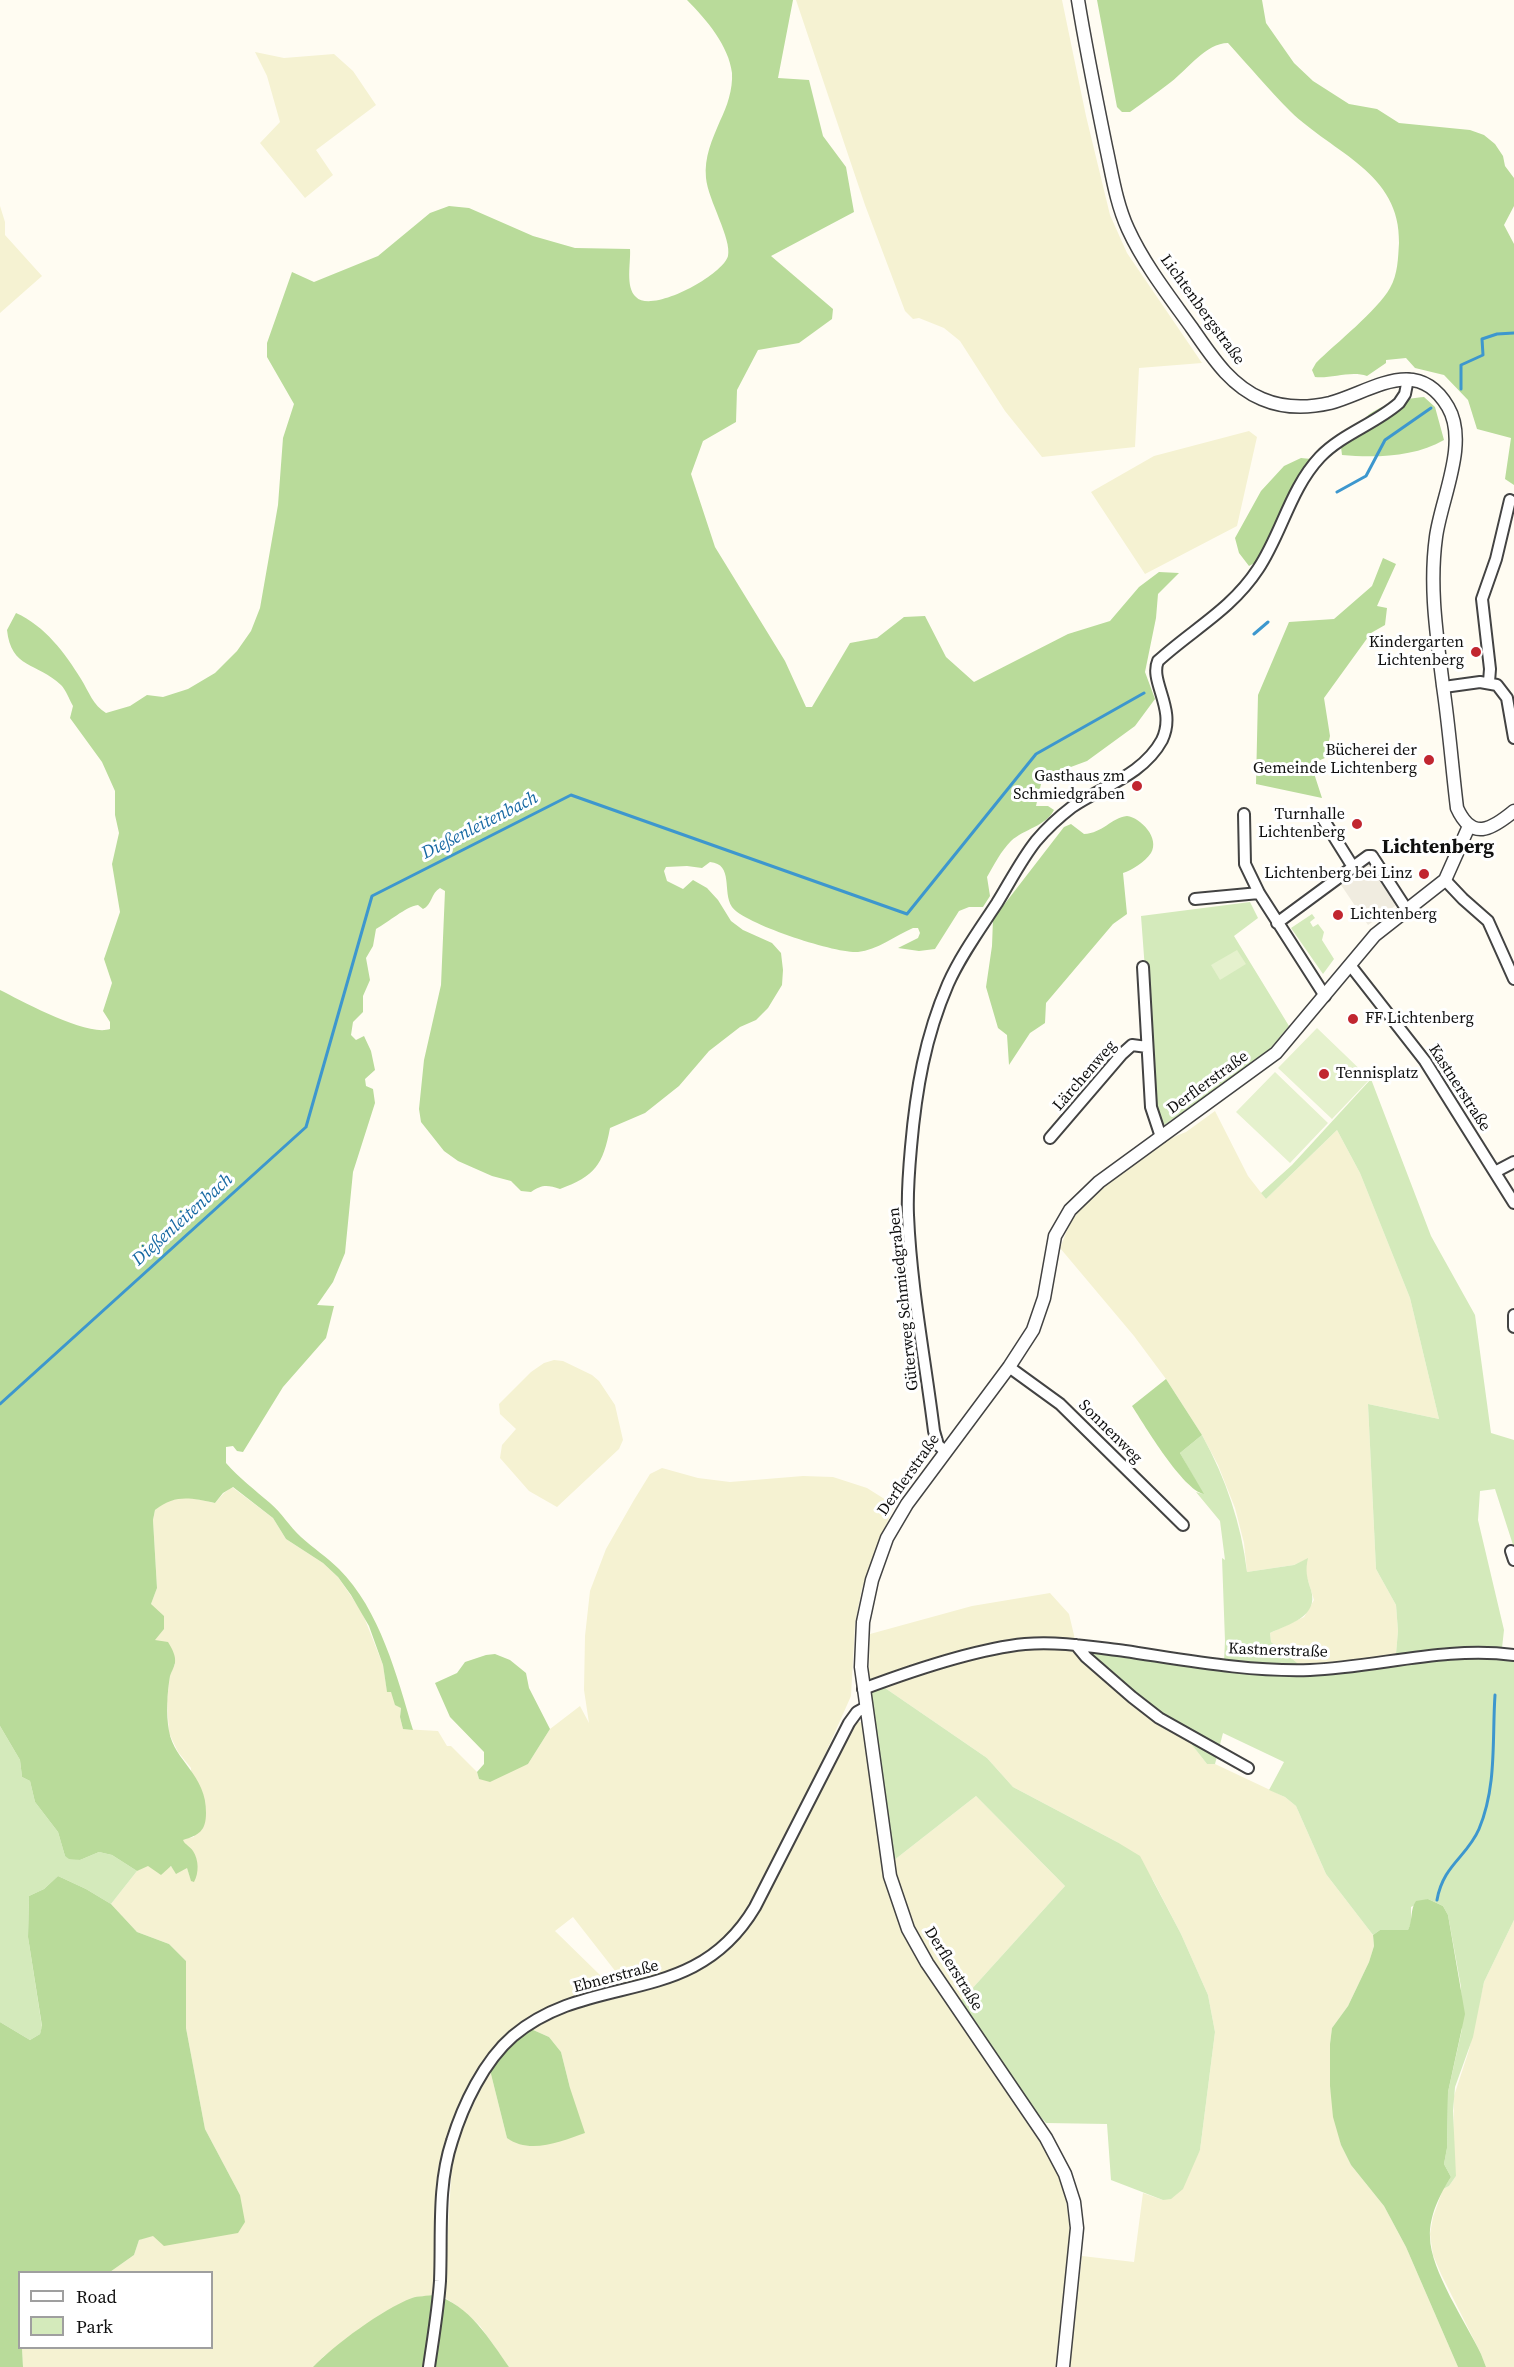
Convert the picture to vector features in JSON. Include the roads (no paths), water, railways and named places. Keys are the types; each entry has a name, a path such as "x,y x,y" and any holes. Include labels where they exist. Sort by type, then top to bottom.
{"street":[{"name":"Lichtenbergstraße","path":"1078,0 1113,179 1127,226 1157,277 1225,373 1246,390 1262,399 1298,406 1336,401 1385,381 1408,380"},
{"path":"1408,380 1419,382 1437,393 1447,405 1456,428 1454,454 1439,520 1433,561 1434,614 1457,808 1462,819 1469,826 1477,829 1491,827 1514,811"},
{"name":"Güterweg Schmiedgraben","path":"945,1451 938,1445 934,1431 909,1230 908,1192 916,1097 923,1055 937,1011 957,967 1028,853 1044,832 1073,807 1133,772 1157,746 1164,734 1167,717 1156,671 1158,661 1214,618 1241,591 1263,562 1295,494 1315,463 1337,443 1394,408 1405,394 1408,380"},
{"path":"1489,682 1490,669 1482,599 1496,559 1510,500"},
{"path":"1444,687 1489,682 1497,685 1505,693 1514,738"},
{"path":"1244,814 1245,864 1259,893 1325,996"},
{"path":"1323,819 1353,867"},
{"name":"Derflerstraße","path":"1063,2367 1076,2241 1076,2216 1065,2174 1046,2138 927,1963 908,1929 890,1876 863,1689 861,1645 863,1622 879,1559 902,1511 1027,1341 1041,1310 1053,1243 1057,1229 1065,1216 1090,1189 1269,1059 1375,935 1445,880 1469,826"},
{"path":"1277,922 1368,856 1372,856 1407,910"},
{"path":"1445,880 1488,921 1514,979"},
{"path":"1195,899 1259,893"},
{"name":"Kastnerstraße","path":"1350,965 1425,1061 1514,1203"},
{"path":"1143,967 1151,1107 1161,1137"},
{"name":"Lärchenweg","path":"1050,1138 1122,1054 1132,1046 1147,1047"},
{"path":"1495,1172 1514,1162"},
{"path":"1514,1316 1514,1327"},
{"name":"Sonnenweg","path":"1009,1367 1066,1409 1183,1525"},
{"name":"Kastnerstraße","path":"863,1689 982,1651 1026,1644 1076,1645 1230,1666 1309,1670 1462,1653 1514,1655"},
{"path":"1076,1645 1086,1657 1159,1718 1248,1768"},
{"name":"Ebnerstraße","path":"429,2367 438,2297 442,2191 446,2161 463,2114 493,2057 524,2028 552,2012 599,1995 665,1980 698,1965 724,1947 740,1930 755,1907 849,1723 857,1712 866,1707"}],"waterway":[{"name":"Dießenleitenbach","path":"1461,389 1461,365 1483,355 1482,339 1497,334 1514,333"},
{"name":"Dießenleitenbach","path":"1337,492 1366,476 1385,440 1431,408"},
{"name":"Dießenleitenbach","path":"1254,634 1268,622"},
{"name":"Dießenleitenbach","path":"0,1404 306,1127 372,896 571,795 907,914 1036,754 1144,693"},
{"path":"1437,1900 1444,1878 1474,1839 1485,1813 1493,1763 1495,1695"}],"place":[{"name":"Kindergarten Lichtenberg","path":"1476,652"},
{"name":"Bücherei der Gemeinde Lichtenberg","path":"1429,760"},
{"name":"Gasthaus zm Schmiedgraben","path":"1137,786"},
{"name":"Turnhalle Lichtenberg","path":"1357,824"},
{"name":"Lichtenberg bei Linz","path":"1424,874"},
{"name":"Lichtenberg","path":"1338,915"},
{"name":"FF Lichtenberg","path":"1353,1019"},
{"name":"Tennisplatz","path":"1324,1074"}],"district":[{"name":"Lichtenberg","path":"1438,848"}]}
